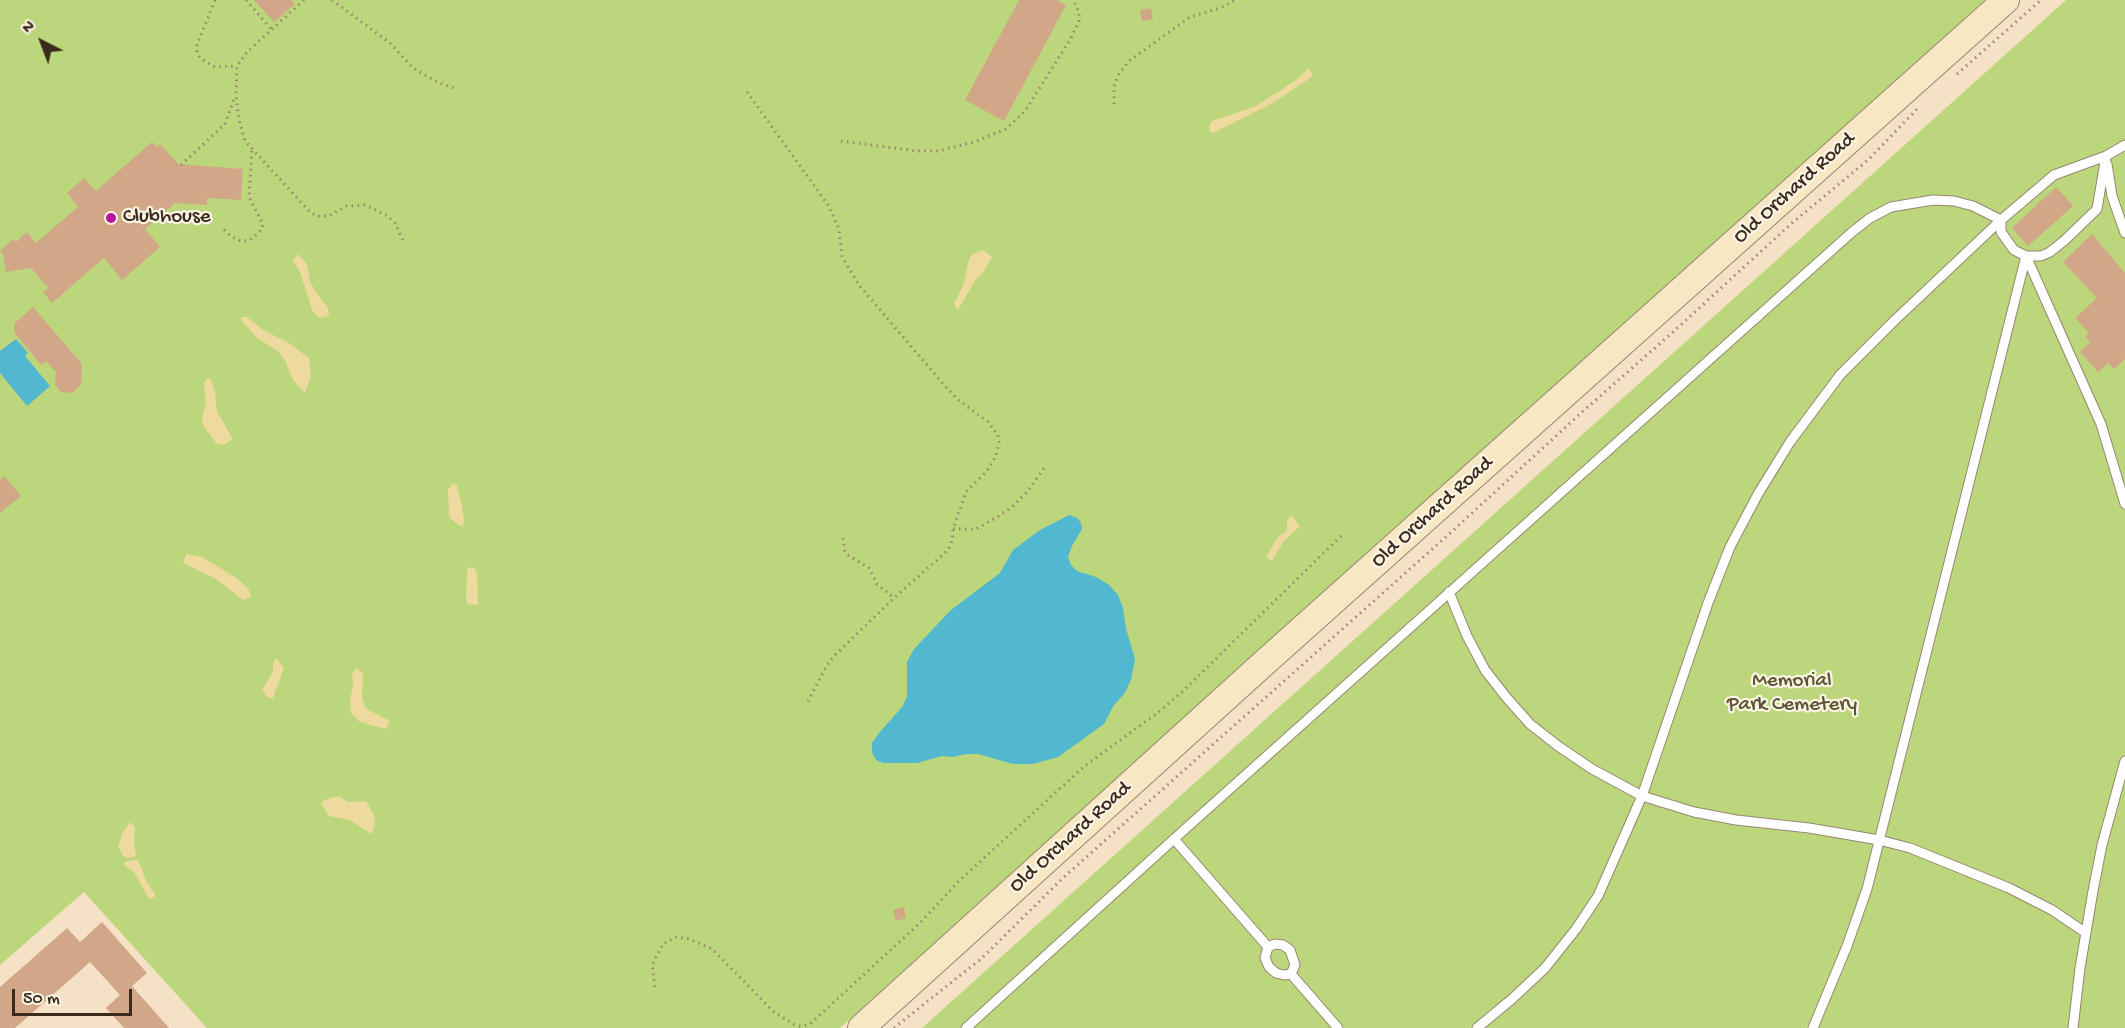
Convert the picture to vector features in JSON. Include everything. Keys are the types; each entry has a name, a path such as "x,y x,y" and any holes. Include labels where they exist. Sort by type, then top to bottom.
{"main road":[{"name":"Old Orchard Road","path":"861,1028 2006,0"}],"lane":[{"path":"1477,1028 1545,968 1576,929 1598,896 1642,796 1730,547 1763,485 1790,442 1840,375 2001,220 2054,175 2106,156 2125,145"},
{"path":"2106,156 2112,196 2125,233"},
{"path":"2001,220 2001,232 2014,250 2026,256 2040,256 2050,252 2097,209 2106,156"},
{"path":"966,1028 1449,592 1870,218 1891,207 1933,200 1953,201 1973,206 2001,220"},
{"path":"2026,256 2101,424 2125,504"},
{"path":"1813,1028 1847,946 1867,889 2026,256"},
{"path":"1449,592 1467,636 1485,670 1506,697 1530,724 1592,770 1642,796 1694,812 1736,820 1809,828 1879,840 1910,848 1955,864 2009,888 2052,910 2086,933"},
{"path":"2073,1028 2078,978 2102,845 2125,761"},
{"path":"1174,839 1268,947"},
{"path":"1268,947 1275,944 1283,945 1290,950 1295,965 1291,974"},
{"path":"1268,947 1265,958 1269,967 1276,973 1291,974"},
{"path":"1291,974 1338,1028"}],"path":[{"path":"214,0 197,45 197,53 201,59 215,67 237,66"},
{"path":"246,0 272,30"},
{"path":"304,0 247,52 237,66 236,94 245,141 310,212 317,216 329,216 355,204 365,205 386,215 396,223 403,240"},
{"path":"332,0 390,43 413,68 437,82 454,88"},
{"path":"841,141 917,152 938,151 974,142 1006,129 1025,111 1070,40 1078,21 1079,12 1074,0"},
{"path":"1114,104 1114,86 1119,74 1129,61 1190,17 1220,8 1235,0"},
{"path":"1949,80 2041,0"},
{"path":"747,92 828,205 836,220 842,256 858,284 957,399 988,422 998,435 999,442 996,456 987,471 966,492 948,550 833,657 806,705"},
{"path":"181,165 225,123 236,94"},
{"path":"894,1028 982,958 1063,878 1242,720 1792,223 1868,160 1921,105"},
{"path":"224,230 239,240 247,241 262,229 263,224 249,196 249,163 252,149"},
{"path":"953,529 976,529 999,516 1027,492 1045,467"},
{"path":"655,987 652,965 663,944 676,937 689,939 712,949 760,999 785,1020 801,1026 810,1024 920,923 959,880 1086,765 1182,692 1343,534"},
{"path":"843,538 848,555 869,568 877,584 894,598"}],"green space":[{"path":"0,0 1985,0 1586,362 1359,561 840,1028 207,1028 84,892 0,965"},
{"name":"Memorial Park Cemetery","path":"2066,0 2125,0 2125,1028 922,1028"}],"sand":[{"path":"1309,68 1313,76 1273,103 1213,133 1210,132 1209,126 1212,121 1256,106 1296,80"},
{"path":"983,250 992,257 958,310 954,304 964,283 971,255"},
{"path":"298,254 307,264 310,281 328,308 329,316 319,318 312,310 300,272 293,261"},
{"path":"242,317 247,317 263,330 289,343 309,358 311,376 305,393 293,380 285,360 278,351 257,338 241,320"},
{"path":"208,378 211,379 215,393 217,412 233,439 224,445 217,444 204,427 202,419 206,402 204,383"},
{"path":"454,483 461,502 463,528 451,519 449,514 448,489"},
{"path":"1292,516 1300,526 1283,542 1272,561 1266,557 1278,537 1287,531 1287,519"},
{"path":"186,554 202,557 235,577 248,588 251,597 243,600 216,579 183,563"},
{"path":"472,567 477,573 478,605 469,604 466,601 467,572 468,568"},
{"path":"276,658 284,668 273,698 268,698 262,690 273,672"},
{"path":"356,668 362,672 363,676 362,696 365,708 390,721 386,729 360,722 351,713 352,674"},
{"path":"339,796 348,802 366,801 375,817 371,834 350,820 329,816 321,803"},
{"path":"130,822 135,827 136,856 130,858 123,856 118,846"},
{"path":"138,860 155,894 149,899 134,872 124,863"}],"water":[{"path":"16,339 28,353 25,356 50,386 27,406 0,373 0,351"},
{"path":"1069,515 1077,518 1082,529 1068,557 1071,565 1077,571 1096,577 1109,585 1118,595 1135,659 1131,680 1104,724 1058,757 1033,764 1013,764 978,754 942,756 917,763 883,763 876,760 872,753 872,743 902,707 907,697 907,662 914,649 951,610 1000,573 1013,550 1040,530"}],"building":[{"path":"254,0 291,0 295,4 274,22"},
{"path":"1019,0 1057,0 1066,5 1004,121 965,100"},
{"path":"1151,8 1153,19 1142,21 1140,10"},
{"name":"Clubhouse","path":"152,142 157,147 160,144 178,164 243,169 241,200 207,198 207,205 175,203 145,229 160,247 122,280 104,258 52,303 43,292 48,288 31,268 6,272 3,254 0,251 13,239 16,242 27,232 36,243 78,207 67,193 84,178 96,191"},
{"path":"2056,187 2073,206 2028,246 2012,228"},
{"path":"2092,234 2125,273 2125,359 2114,369 2108,363 2098,372 2080,352 2090,342 2085,336 2089,333 2075,318 2097,298 2063,262"},
{"path":"33,307 82,364 81,385 72,393 61,392 55,385 56,372 46,361 41,365 14,332 15,323"},
{"path":"4,476 21,496 0,513 0,480"},
{"path":"904,907 906,918 896,921 893,910"},
{"path":"102,922 147,973 132,986 169,1028 124,1028 106,1008 120,995 90,962 15,1028 0,1028 0,987 67,928 80,942"}],"place":[{"name":"Clubhouse","path":"111,218"}]}
